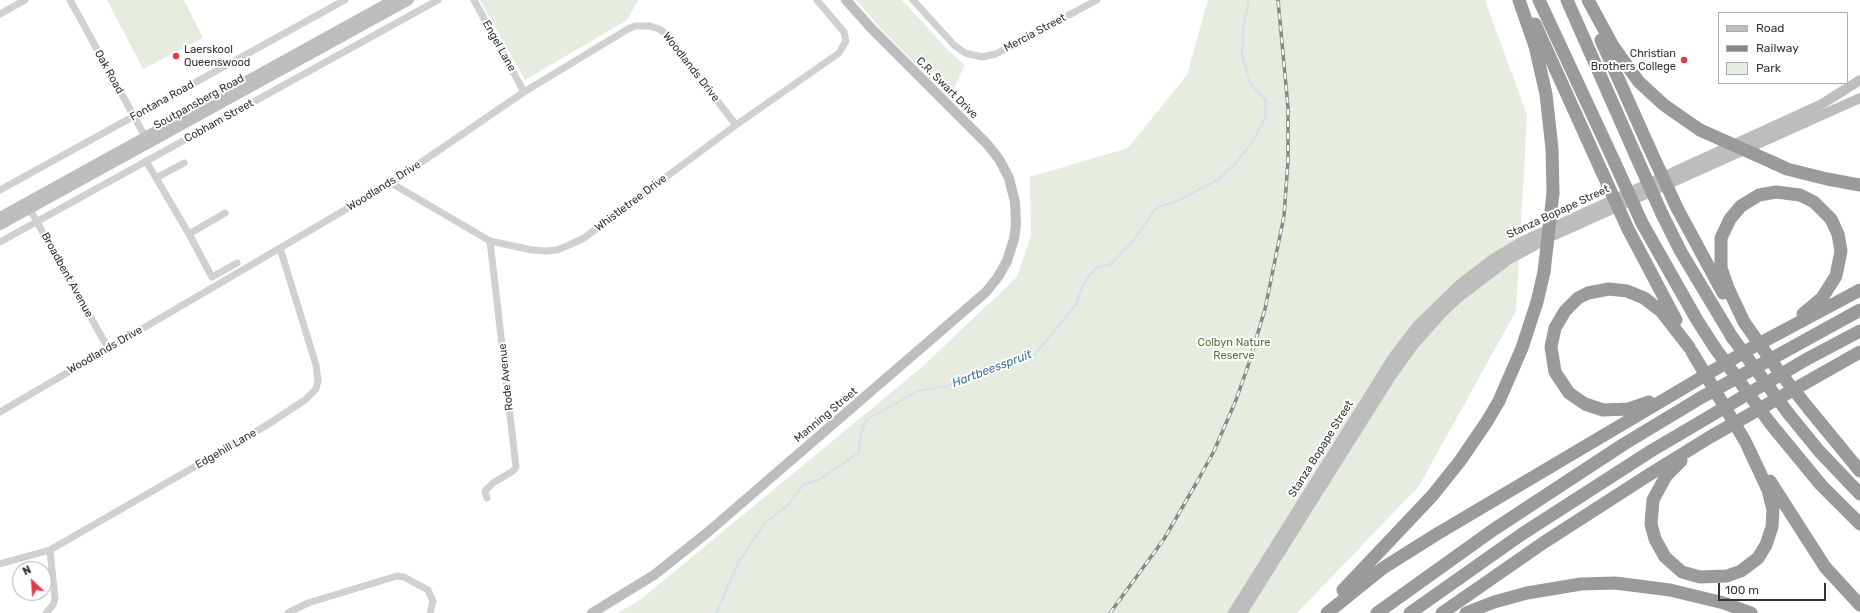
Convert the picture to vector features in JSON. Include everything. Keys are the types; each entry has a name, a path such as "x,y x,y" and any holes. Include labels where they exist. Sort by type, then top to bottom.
{"highway":[{"path":"1322,613 1432,496 1482,430 1499,401 1522,348 1537,302 1544,272 1554,193 1552,148 1546,94 1535,46 1519,0"},
{"path":"1525,0 1628,229 1691,350 1746,443 1822,562 1860,605"},
{"path":"1539,0 1642,222 1693,313 1715,348 1770,423 1821,485 1860,524"},
{"path":"1567,0 1662,214 1681,252 1732,337 1788,413 1820,451 1860,494"},
{"path":"1583,0 1677,208 1721,289 1777,369 1860,471"},
{"path":"1588,0 1613,46 1640,82 1664,105 1700,130 1774,163 1809,175 1860,185"},
{"path":"1743,321 1728,288 1721,268 1721,238 1730,219 1747,201 1767,193 1792,193 1814,202 1820,206 1831,219 1838,234 1841,251 1836,276 1828,290 1812,307 1753,347"},
{"path":"1691,350 1668,319 1653,304 1637,294 1609,289 1588,293 1571,305 1554,328 1551,347 1556,372 1569,393 1585,404 1603,410 1621,410 1636,407 1704,375"},
{"path":"1327,613 1358,587 1406,553 1704,375 1860,290"},
{"path":"1377,613 1493,530 1624,444 1730,381 1860,310"},
{"path":"1410,613 1522,534 1651,451 1807,359 1860,331"},
{"path":"1442,613 1583,516 1683,453 1860,352"},
{"path":"1792,391 1860,357"},
{"path":"1810,410 1844,445 1860,458"},
{"path":"1742,419 1684,458 1666,476 1656,492 1651,515 1652,533 1661,552 1682,572 1700,578 1734,574 1753,563 1766,545 1772,527 1771,501 1746,443"},
{"path":"1466,613 1494,602 1532,592 1581,584 1615,583 1670,590 1712,600 1751,613"}],"main road":[{"name":"Soutpansberg Road","path":"0,225 28,206 393,0"},
{"name":"Soutpansberg Road","path":"147,140 409,0"},
{"name":"C.R. Swart Drive","path":"849,2 886,44 987,144 999,159 1006,172 1014,195"},
{"name":"Stanza Bopape Street","path":"1233,613 1394,356 1418,326 1454,289 1494,258 1543,231 1822,104 1860,80"},
{"path":"1822,104 1860,87"},
{"name":"Stanza Bopape Street","path":"1242,613 1390,378 1412,347 1443,312 1458,298 1508,260 1546,239 1860,98"},
{"name":"Manning Street","path":"592,613 654,575 703,536 986,292 1002,270 1014,239 1016,224 1014,195"},
{"name":"Soutpansberg Road","path":"0,217 28,206"}],"street":[{"path":"0,14 25,0"},
{"name":"Oak Road","path":"70,0 147,140"},
{"name":"Fontana Road","path":"0,190 344,0"},
{"name":"Cobham Street","path":"0,242 438,0"},
{"name":"Engel Lane","path":"474,0 524,92"},
{"name":"Whistletree Drive","path":"391,183 490,241 532,250 546,251 557,250 569,245 584,238 736,125 839,53 846,41 844,32 817,0"},
{"name":"Mercia Street","path":"913,0 954,45 971,56 988,56 996,54 1097,0"},
{"name":"Woodlands Drive","path":"0,412 391,183 524,92 635,26 650,26 660,29 671,38 736,125"},
{"path":"146,161 189,234 212,277 237,263"},
{"path":"156,178 184,163"},
{"name":"Broadbent Avenue","path":"28,206 108,348"},
{"path":"189,234 225,214"},
{"name":"Rode Avenue","path":"487,498 485,490 514,471 516,467 490,241"},
{"name":"Edgehill Lane","path":"0,564 50,550 267,425 305,400 316,389 318,381 316,365 280,248"},
{"path":"46,613 53,605 55,599 50,550"},
{"path":"288,613 308,603 397,576 408,578 428,590 433,601 430,613"}],"green space":[{"path":"107,0 184,0 203,38 143,69"},
{"path":"480,0 638,0 627,20 525,80"},
{"path":"856,0 902,0 948,50 965,65 949,98 880,28"},
{"name":"Colbyn Nature Reserve","path":"1208,0 1485,0 1527,115 1516,311 1419,486 1297,613 617,613 640,600 922,367 1017,277 1031,236 1030,177 1128,148 1187,75"}],"waterway":[{"name":"Hartbeesspruit","path":"716,613 738,563 764,524 788,505 804,484 819,480 859,452 860,437 866,420 918,391 947,386 972,374 1004,366 1034,355 1076,305 1083,284 1097,267 1111,264 1133,241 1157,207 1175,202 1218,180 1236,163 1253,141 1265,118 1266,101 1250,83 1242,55 1243,28 1249,0"}],"railway":[{"path":"1110,613 1164,539 1214,451 1236,400 1265,309 1284,216 1288,161 1288,107 1278,0"}],"place":[{"name":"Laerskool Queenswood","path":"176,56"},
{"name":"Christian Brothers College","path":"1684,60"}]}
